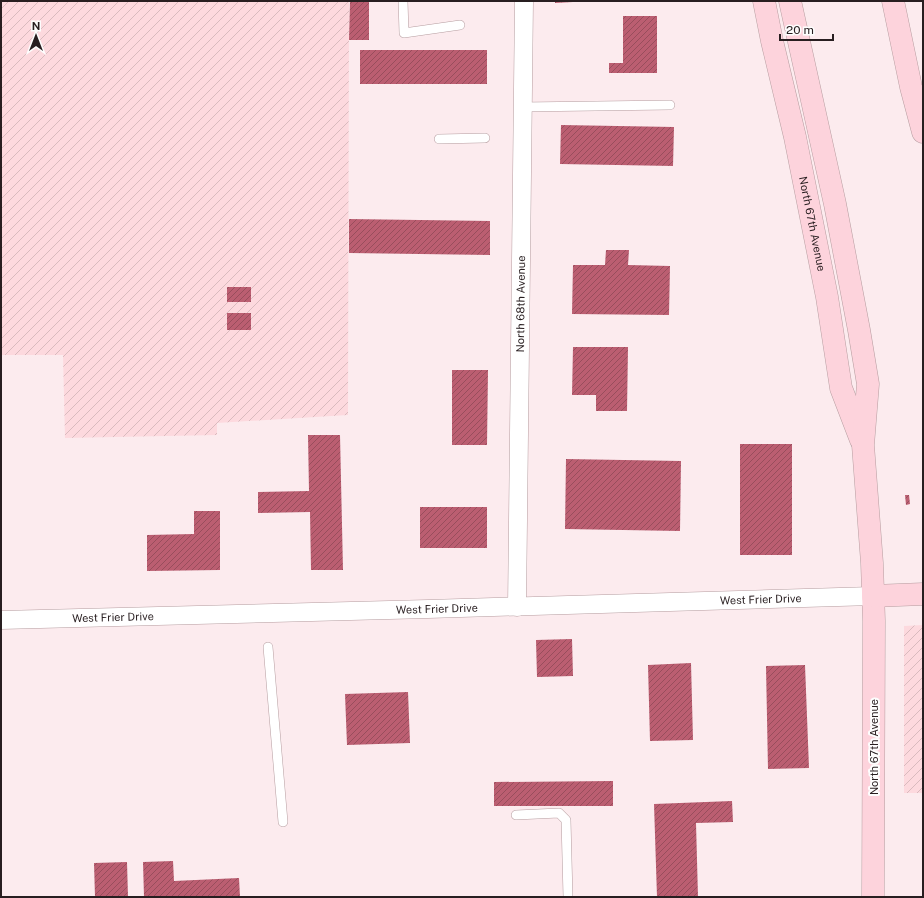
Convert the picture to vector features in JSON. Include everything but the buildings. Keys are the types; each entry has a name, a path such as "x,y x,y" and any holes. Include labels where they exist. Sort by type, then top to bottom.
{"main road":[{"name":"North 67th Avenue","path":"764,1 795,137 826,290 841,388 863,445"},
{"name":"North 67th Avenue","path":"790,1 835,204 868,384 863,445 873,596 873,897"},
{"path":"893,1 911,87 923,132"},
{"path":"873,596 923,594"}],"street":[{"name":"North 68th Avenue","path":"517,607 524,1"},
{"name":"West Frier Drive","path":"1,620 517,607 873,596"}],"lane":[{"path":"403,1 404,33 460,25"},
{"path":"522,107 670,105"},
{"path":"439,139 485,138"},
{"path":"268,647 283,822"},
{"path":"516,815 559,813 566,820 568,897"}],"shaded area":[{"path":"1,1 349,1 348,415 217,423 217,435 65,438 63,355 1,355"},
{"path":"923,625 923,793 904,793 904,626"}]}
